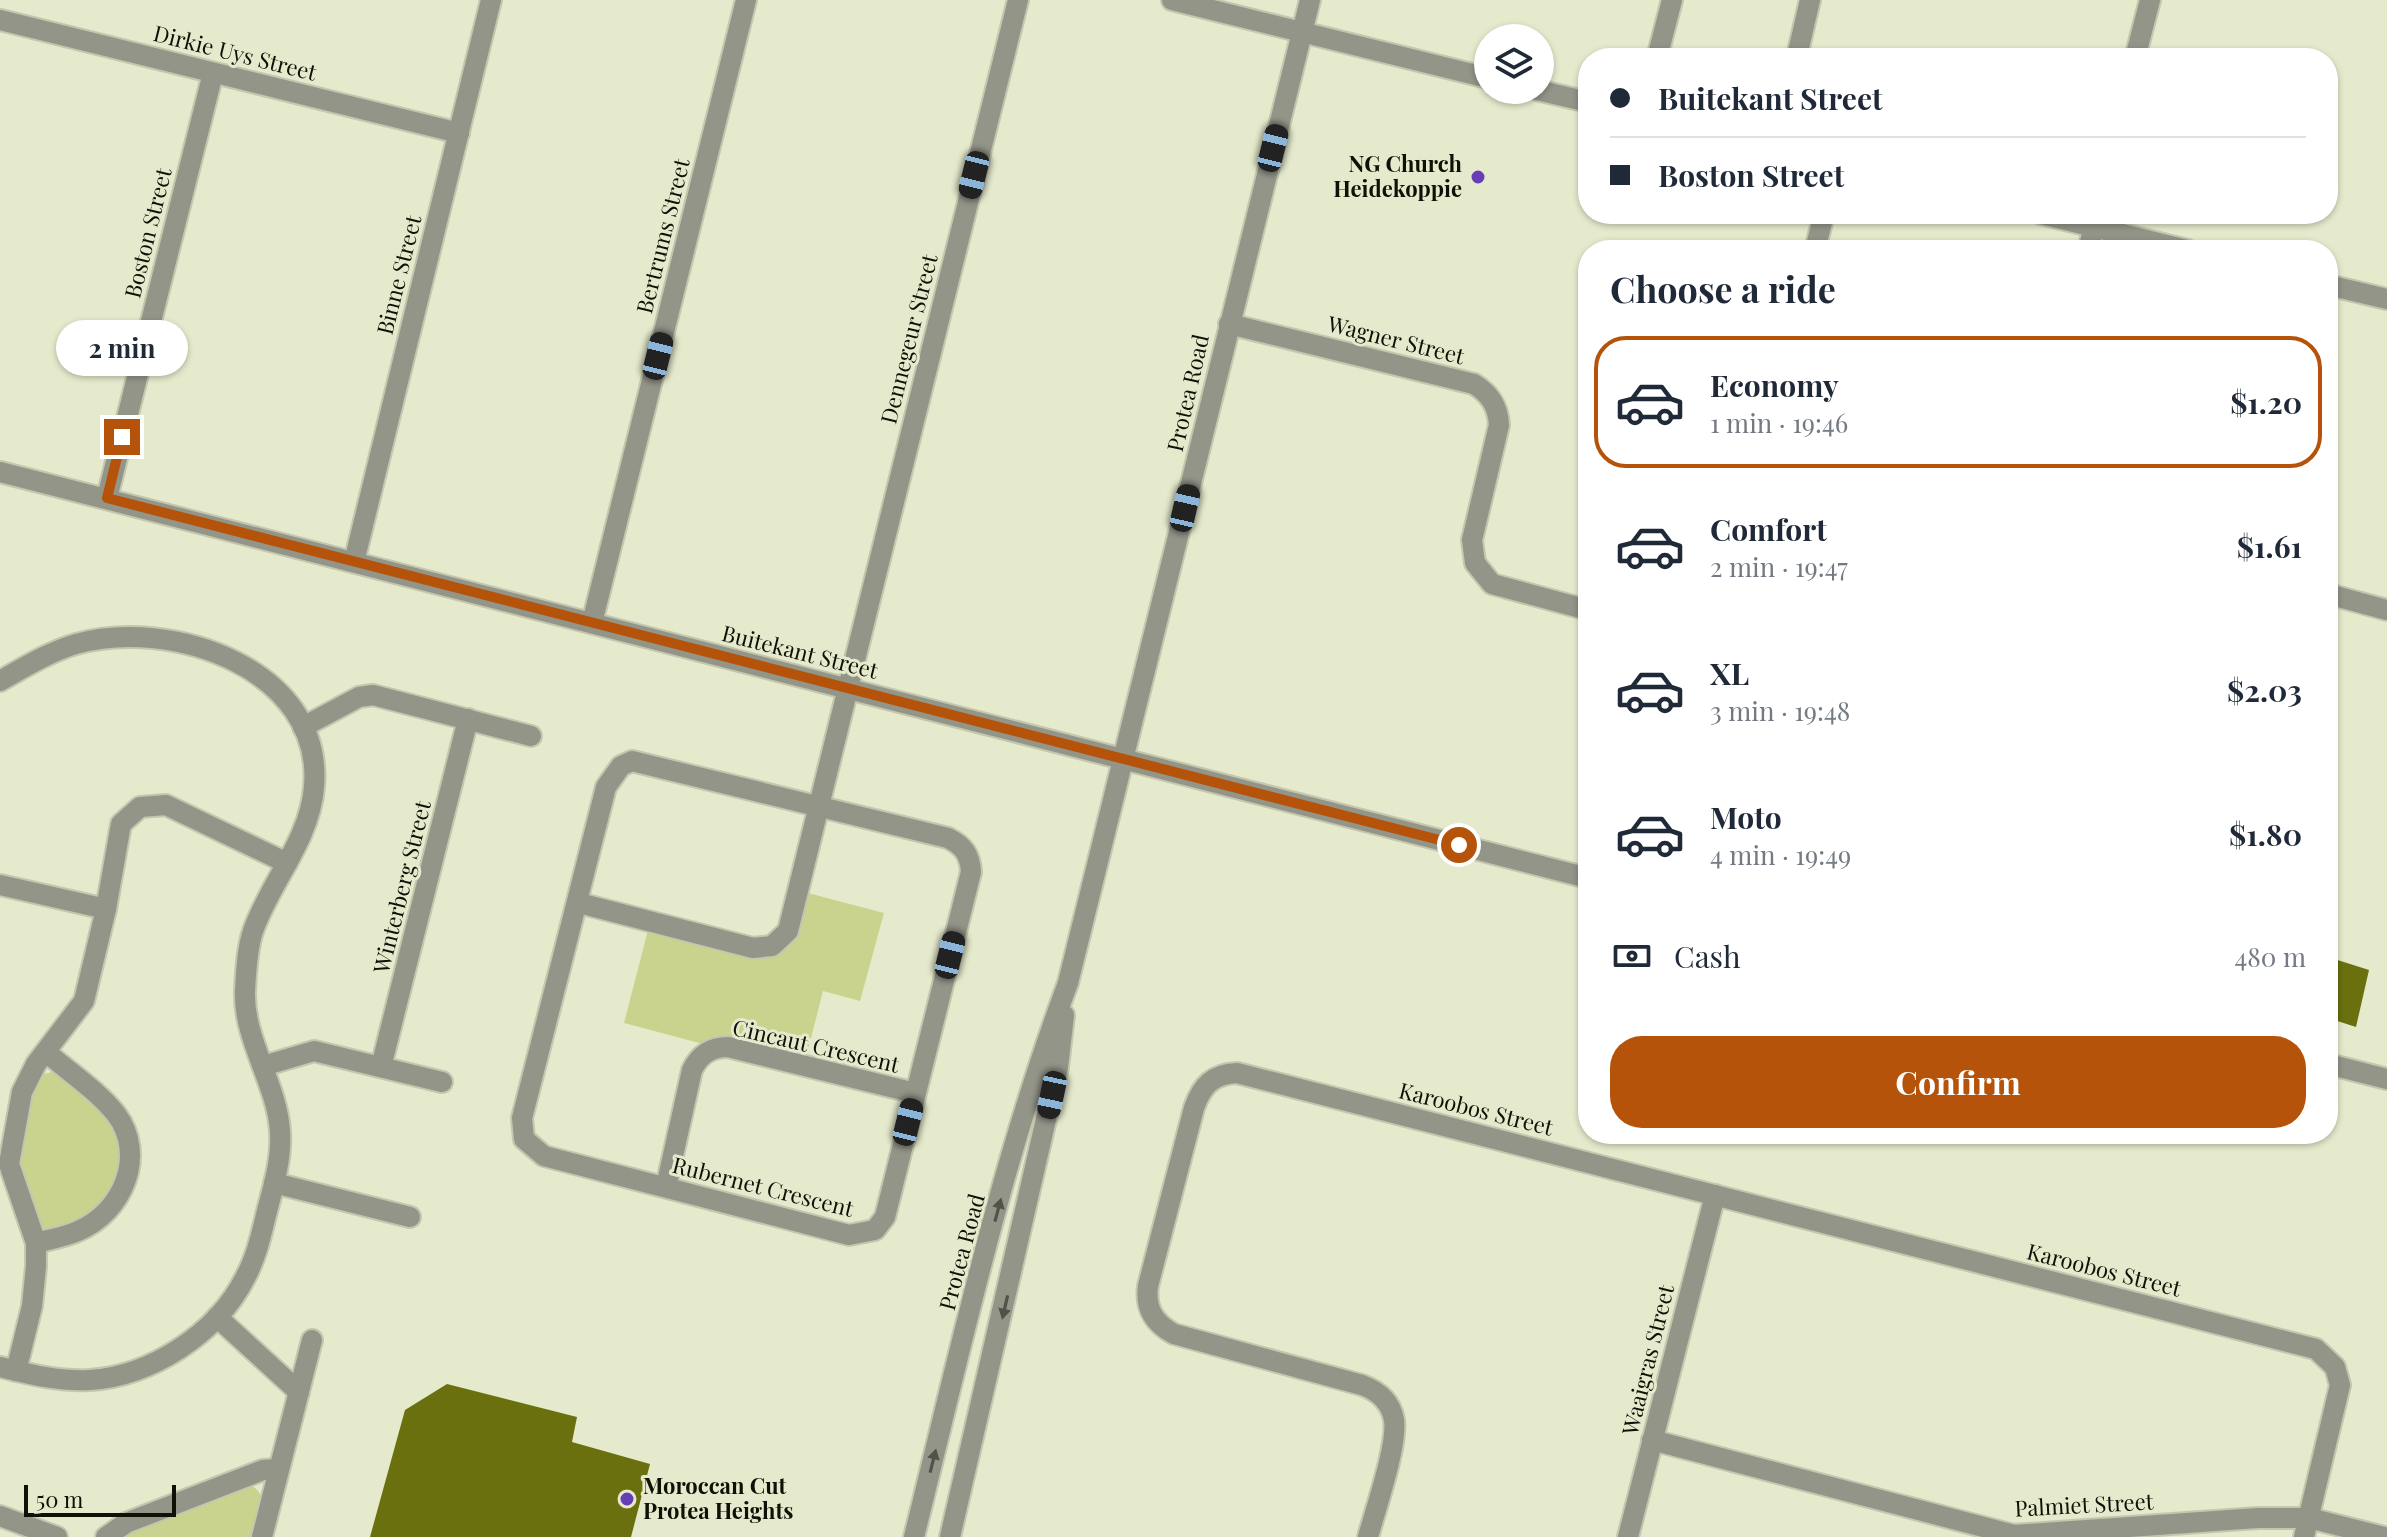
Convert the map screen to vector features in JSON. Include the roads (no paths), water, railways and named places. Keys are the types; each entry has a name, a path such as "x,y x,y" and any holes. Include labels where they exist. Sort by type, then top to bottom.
{"street":[{"name":"Binne Street","path":"354,562 491,0"},
{"name":"Bertrums Street","path":"592,623 746,0"},
{"name":"Dennegeur Street","path":"579,903 753,948 772,946 792,923 1018,0"},
{"path":"1172,0 1474,75"},
{"name":"Protea Road","path":"914,1537 1026,1105 1068,983 1310,0"},
{"path":"1660,48 1672,0"},
{"path":"1799,48 1810,0"},
{"path":"2138,48 2150,0"},
{"name":"Dirkie Uys Street","path":"0,20 459,133"},
{"name":"Boston Street","path":"107,498 213,73"},
{"path":"1554,94 1578,100"},
{"path":"2107,224 2156,240"},
{"path":"2338,287 2387,299"},
{"name":"Wagner Street","path":"1229,324 1474,384 1485,391 1498,413 1499,425 1472,540 1475,563 1492,584 1578,607"},
{"name":"Buitekant Street","path":"0,472 1578,875"},
{"path":"2338,597 2387,610"},
{"path":"0,681 41,658 78,644 122,638 165,640 217,654 239,664 277,690 294,708 313,758 314,785 308,818 250,944 245,1002 280,1129 274,1183 252,1263 236,1293 217,1317 173,1352 125,1374 69,1380 8,1369 32,1306 36,1243 9,1164 24,1084 84,1001 106,909 119,831 132,812 149,805 174,807 287,863"},
{"path":"303,727 359,697 373,695 531,736"},
{"name":"Winterberg Street","path":"381,1067 468,719"},
{"name":"Rubernet Crescent","path":"644,762 958,843 970,859 971,872 885,1217 867,1234 849,1235 544,1156 529,1146 522,1132 522,1118 579,903 606,787 621,766 644,762"},
{"path":"0,885 106,909"},
{"name":"Protea Road","path":"950,1537 1055,1082 1068,983"},
{"name":"Cincaut Crescent","path":"666,1187 692,1070 699,1058 712,1049 728,1047 915,1093"},
{"path":"263,1066 314,1051 442,1082"},
{"path":"36,1243 78,1232 115,1201 126,1184 131,1156 128,1139 114,1112 46,1052"},
{"path":"2338,1067 2387,1079"},
{"name":"Karoobos Street","path":"1368,1537 1395,1431 1392,1411 1380,1394 1362,1385 1174,1334 1161,1327 1149,1309 1148,1286 1198,1095 1212,1079 1223,1073 1237,1073 2316,1349 2335,1367 2340,1385 2306,1527"},
{"path":"274,1183 410,1217"},
{"name":"Waaigras Street","path":"1628,1537 1715,1195"},
{"path":"217,1317 299,1392"},
{"path":"262,1537 312,1340"},
{"name":"Palmiet Street","path":"1652,1440 2013,1536 2258,1518 2384,1537"},
{"path":"106,1537 126,1523 263,1470 279,1469"},
{"path":"0,1516 57,1537"}],"place":[{"name":"NG Church Heidekoppie","path":"1478,177"},
{"name":"Moroccan Cut Protea Heights","path":"627,1499"}]}
